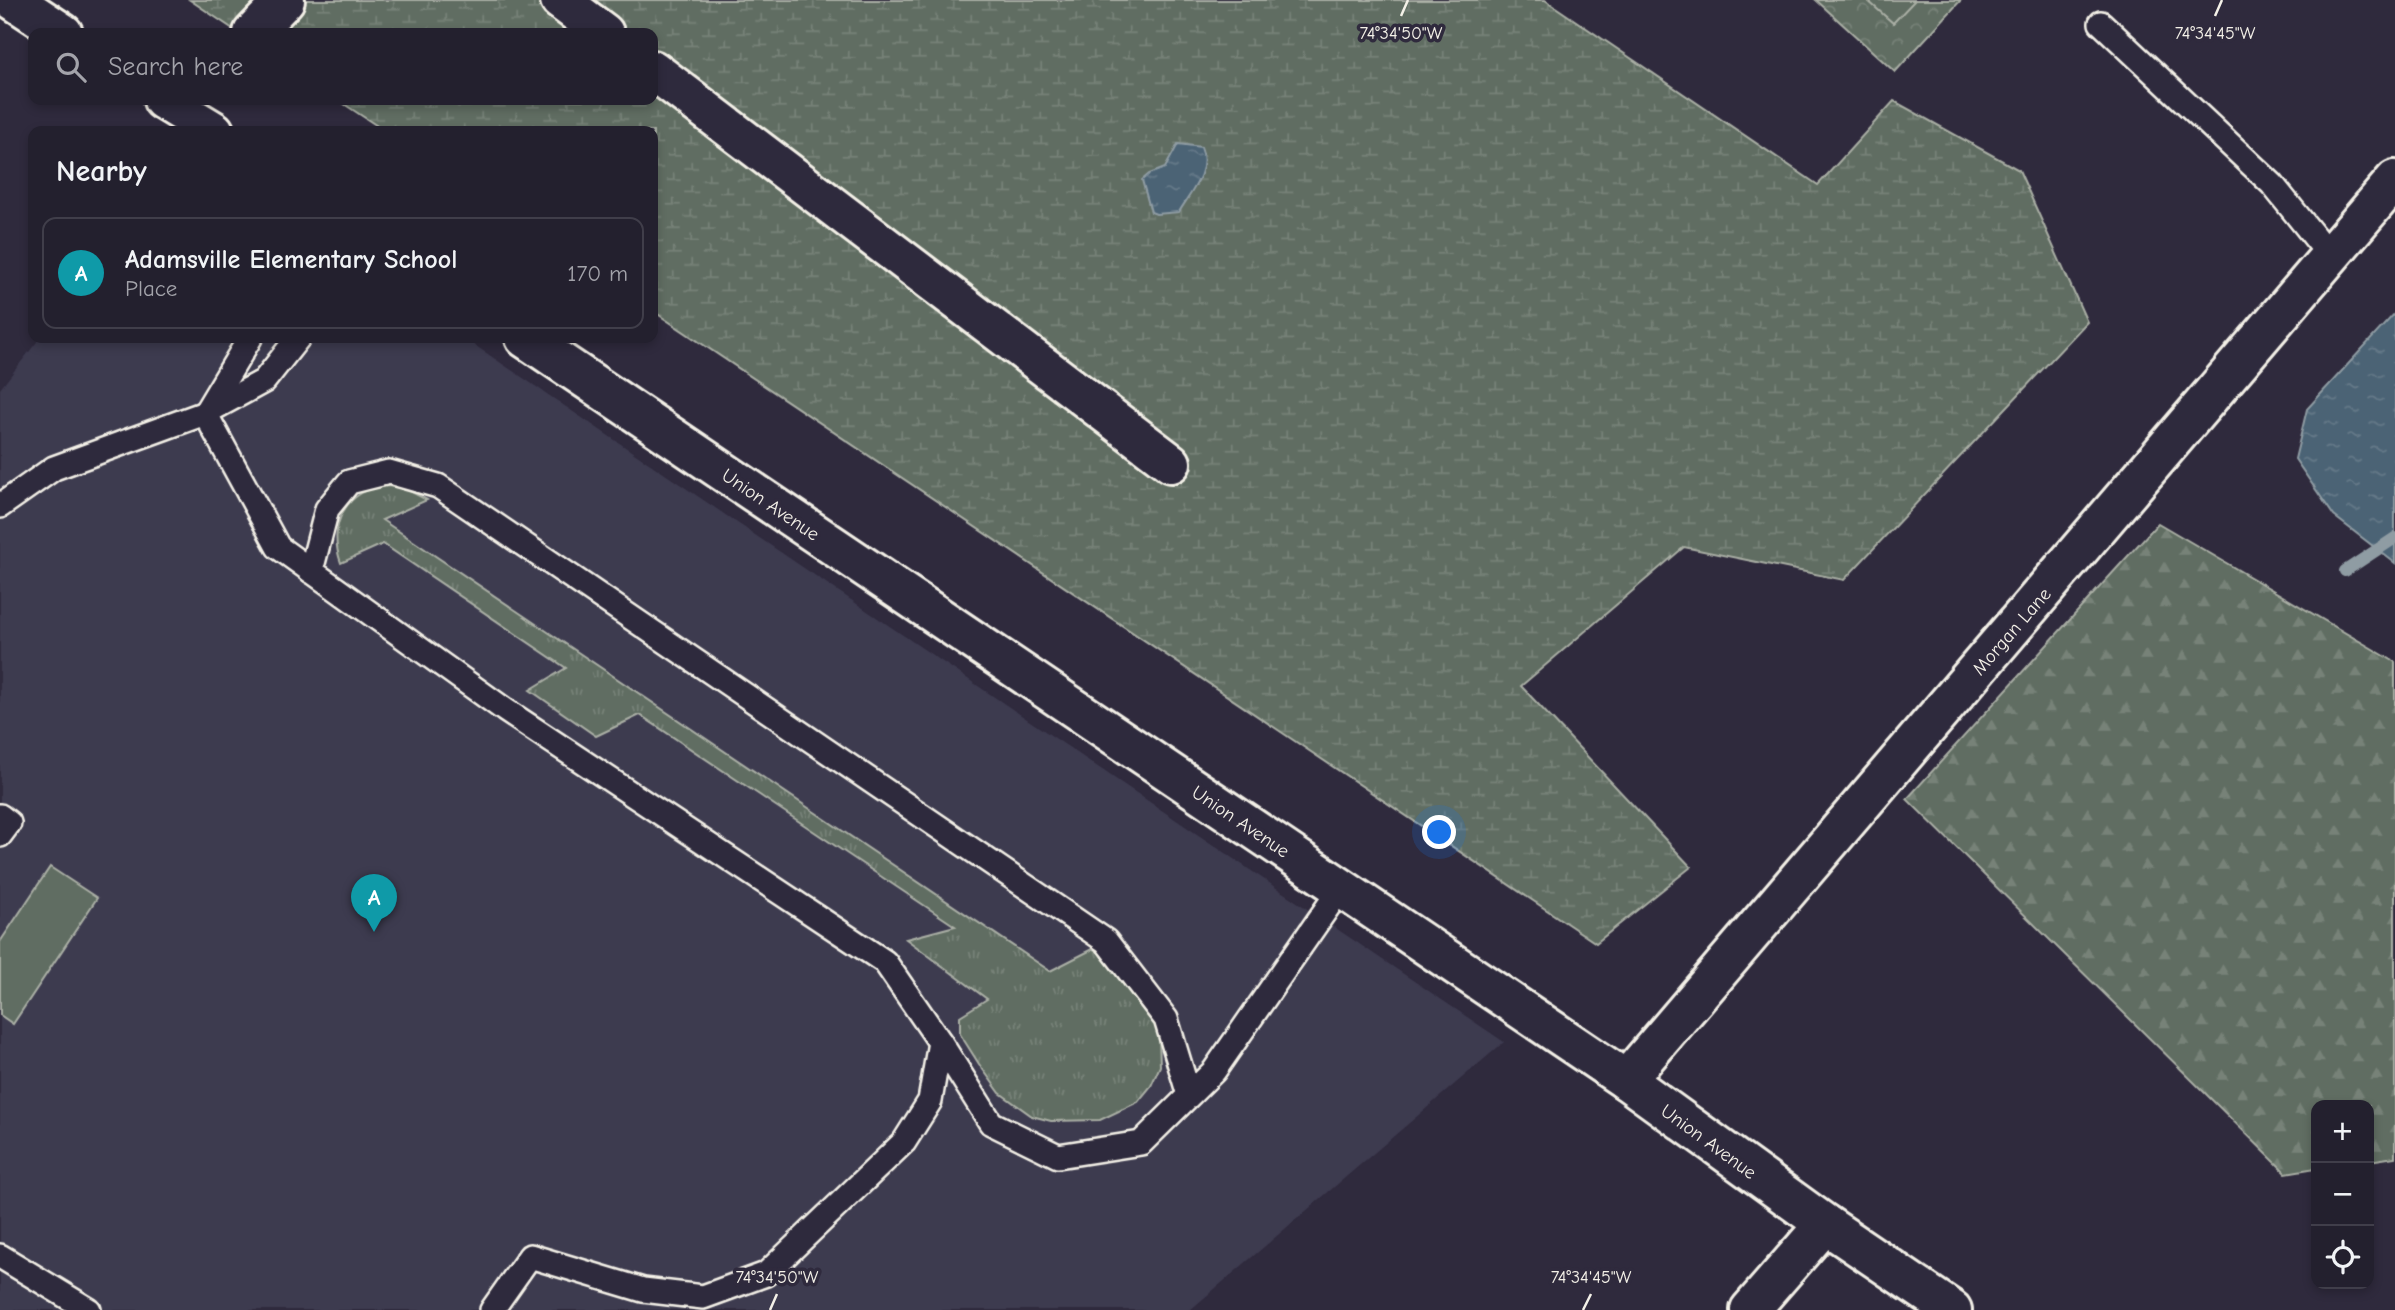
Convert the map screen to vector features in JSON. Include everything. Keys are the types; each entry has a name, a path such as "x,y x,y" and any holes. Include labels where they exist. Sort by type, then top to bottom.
{"street":[{"path":"13,0 55,28"},
{"path":"258,28 285,0"},
{"path":"560,0 597,28"},
{"path":"658,74 1171,463"},
{"path":"180,105 207,126"},
{"name":"Morgan Lane","path":"1626,1080 2395,180"},
{"name":"Union Avenue","path":"533,343 1626,1080 1825,1224 1952,1310"},
{"path":"1751,1310 1825,1224"}],"lane":[{"path":"2101,23 2272,184 2330,256"},
{"path":"205,413 247,343"},
{"path":"0,506 54,468 205,413 264,381 294,343"},
{"path":"205,413 278,547 505,710 885,962 940,1042 991,1124 1058,1156 1141,1143 1214,1071 1341,888"},
{"path":"311,571 327,509 349,482 389,472 438,486 1106,940 1166,1019 1189,1095"},
{"path":"0,816 9,823 0,835"},
{"path":"492,1310 530,1256 643,1290 703,1297 766,1274 904,1142 930,1101 940,1042"},
{"path":"0,1256 89,1310"}],"shaded area":[{"path":"36,343 471,343 1504,1042 1190,1310 0,1310 0,389"}],"green space":[{"path":"190,0 1545,0 1818,185 1894,101 2019,170 2087,322 1844,580 1684,547 1521,686 1691,867 1596,943 658,314 658,126 377,126 346,105 658,105 658,28 232,28"},
{"path":"1816,0 1961,0 1895,72"},
{"path":"1867,0 1915,0 1893,23"},
{"path":"388,486 406,489 427,500 382,520 1050,971 1093,949 1104,956 1152,1013 1159,1035 1160,1066 1151,1086 1138,1102 1100,1120 1051,1121 1032,1116 1000,1093 960,1034 960,1016 987,999 906,939 955,926 640,715 596,736 530,690 566,668 383,544 341,563 337,535 344,511 351,501 361,494 373,488"},
{"path":"2158,523 2395,662 2395,1157 2374,1160 2374,1100 2311,1100 2311,1169 2286,1173 1907,799"},
{"path":"50,867 97,898 13,1024 0,1015 0,942"}],"water":[{"path":"1178,144 1201,147 1202,172 1179,212 1156,214 1151,212 1142,180 1165,168"},
{"path":"2395,313 2395,563 2334,516 2295,459 2307,409"}],"waterway":[{"path":"2345,571 2395,538"}],"place":[{"name":"Adamsville Elementary School","path":"374,932"}]}
